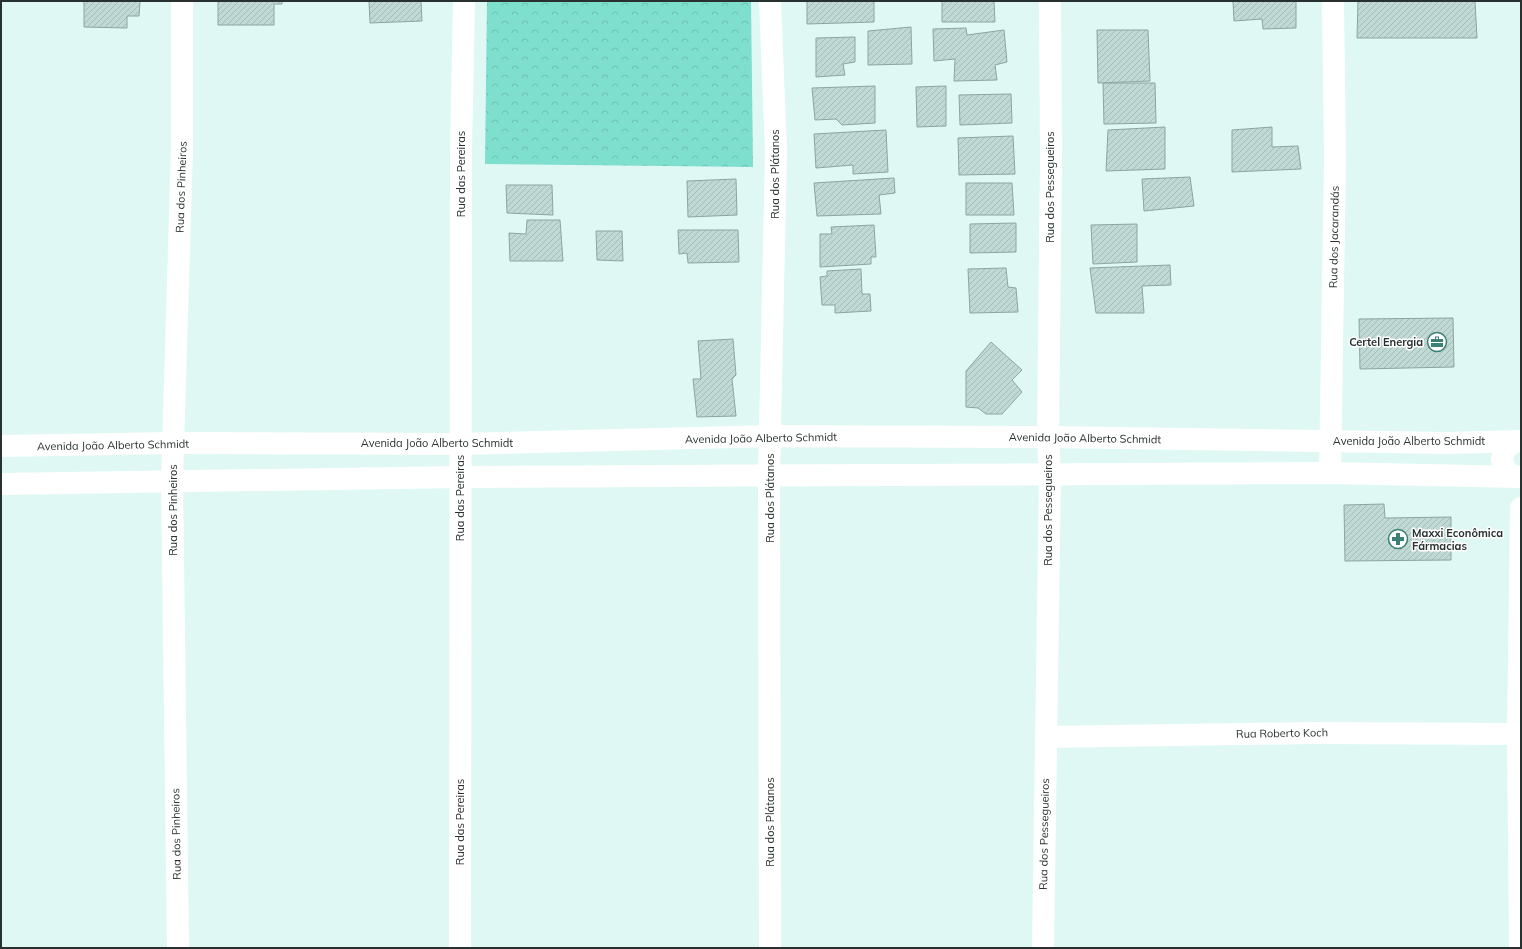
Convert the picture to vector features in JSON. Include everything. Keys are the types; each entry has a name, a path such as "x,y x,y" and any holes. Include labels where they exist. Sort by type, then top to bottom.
{"street":[{"name":"Rua dos Pinheiros","path":"178,948 172,482 182,148 182,1"},
{"name":"Rua das Pereiras","path":"460,948 461,150 464,1"},
{"name":"Rua dos Plátanos","path":"770,1 776,151 769,476 770,948"},
{"name":"Rua dos Pessegueiros","path":"1043,948 1050,475 1048,437 1051,158 1050,1"},
{"name":"Rua dos Jacarandás","path":"1330,474 1335,159 1333,1"},
{"name":"Avenida João Alberto Schmidt","path":"1,446 173,443 460,444 770,436 1048,437 1446,443 1521,441"},
{"path":"1521,441 1510,444 1506,448 1502,459 1506,470 1515,477 1521,477"},
{"path":"1,484 461,477 1330,474 1521,477"},
{"path":"1520,948 1518,734 1521,508"},
{"name":"Rua Roberto Koch","path":"1046,737 1312,733 1518,734"}],"green space":[{"path":"487,1 751,1 753,167 485,164"}],"building":[{"path":"84,1 140,1 139,16 127,16 127,28 84,27"},
{"path":"218,1 282,1 282,4 274,4 274,25 218,25"},
{"path":"369,1 421,1 422,21 370,23"},
{"path":"807,1 874,1 874,22 807,24"},
{"path":"942,1 994,1 995,22 942,22"},
{"path":"1233,1 1296,1 1296,28 1263,29 1262,19 1234,21"},
{"path":"1358,1 1475,1 1477,38 1357,38"},
{"path":"911,27 912,64 868,65 868,31"},
{"path":"966,28 967,35 1004,30 1007,62 995,65 997,80 954,81 955,59 934,61 933,29"},
{"path":"1097,30 1148,30 1150,81 1098,83"},
{"path":"855,37 855,62 843,64 845,75 816,77 816,38"},
{"path":"1103,83 1155,83 1156,123 1104,124"},
{"path":"875,86 875,123 842,125 836,119 815,120 812,88"},
{"path":"946,86 946,126 917,127 916,87"},
{"path":"1011,94 1012,123 960,125 959,95"},
{"path":"1165,127 1165,169 1106,171 1108,130"},
{"path":"1272,127 1272,147 1298,146 1301,169 1232,172 1232,130"},
{"path":"886,130 888,172 853,174 853,165 816,168 814,134"},
{"path":"1013,136 1015,174 959,175 958,138"},
{"path":"1190,177 1194,206 1144,211 1142,179"},
{"path":"894,178 895,193 879,195 881,214 817,216 814,183"},
{"path":"736,179 737,215 688,217 687,181"},
{"path":"966,183 1012,183 1014,215 966,215"},
{"path":"506,185 552,185 553,215 507,213"},
{"path":"527,220 560,220 563,261 510,261 509,233 526,234"},
{"path":"1016,223 1016,252 970,253 970,224"},
{"path":"1137,224 1137,262 1093,264 1091,225"},
{"path":"874,225 876,257 871,257 871,264 820,267 820,234 832,234 831,227"},
{"path":"678,230 738,230 739,262 688,263 687,253 679,254"},
{"path":"596,231 622,231 623,261 597,260"},
{"path":"1170,265 1171,285 1142,286 1144,313 1096,313 1090,268"},
{"path":"1006,268 1008,287 1016,288 1018,312 970,313 968,269"},
{"path":"861,269 862,294 870,294 871,311 835,313 835,305 822,305 820,277 827,276 827,271"},
{"path":"1453,318 1454,367 1360,369 1359,319"},
{"path":"733,339 736,375 732,379 736,416 697,417 693,379 701,379 698,341"},
{"path":"991,342 1022,370 1012,380 1022,392 1002,414 986,414 978,408 966,407 966,371"},
{"name":"Maxxi Econômica Fármacias","path":"1384,504 1385,518 1451,517 1451,560 1345,561 1344,505"}],"place":[{"name":"Certel Energia","path":"1437,342"},
{"name":"Maxxi Econômica Fármacias","path":"1398,539"}]}
